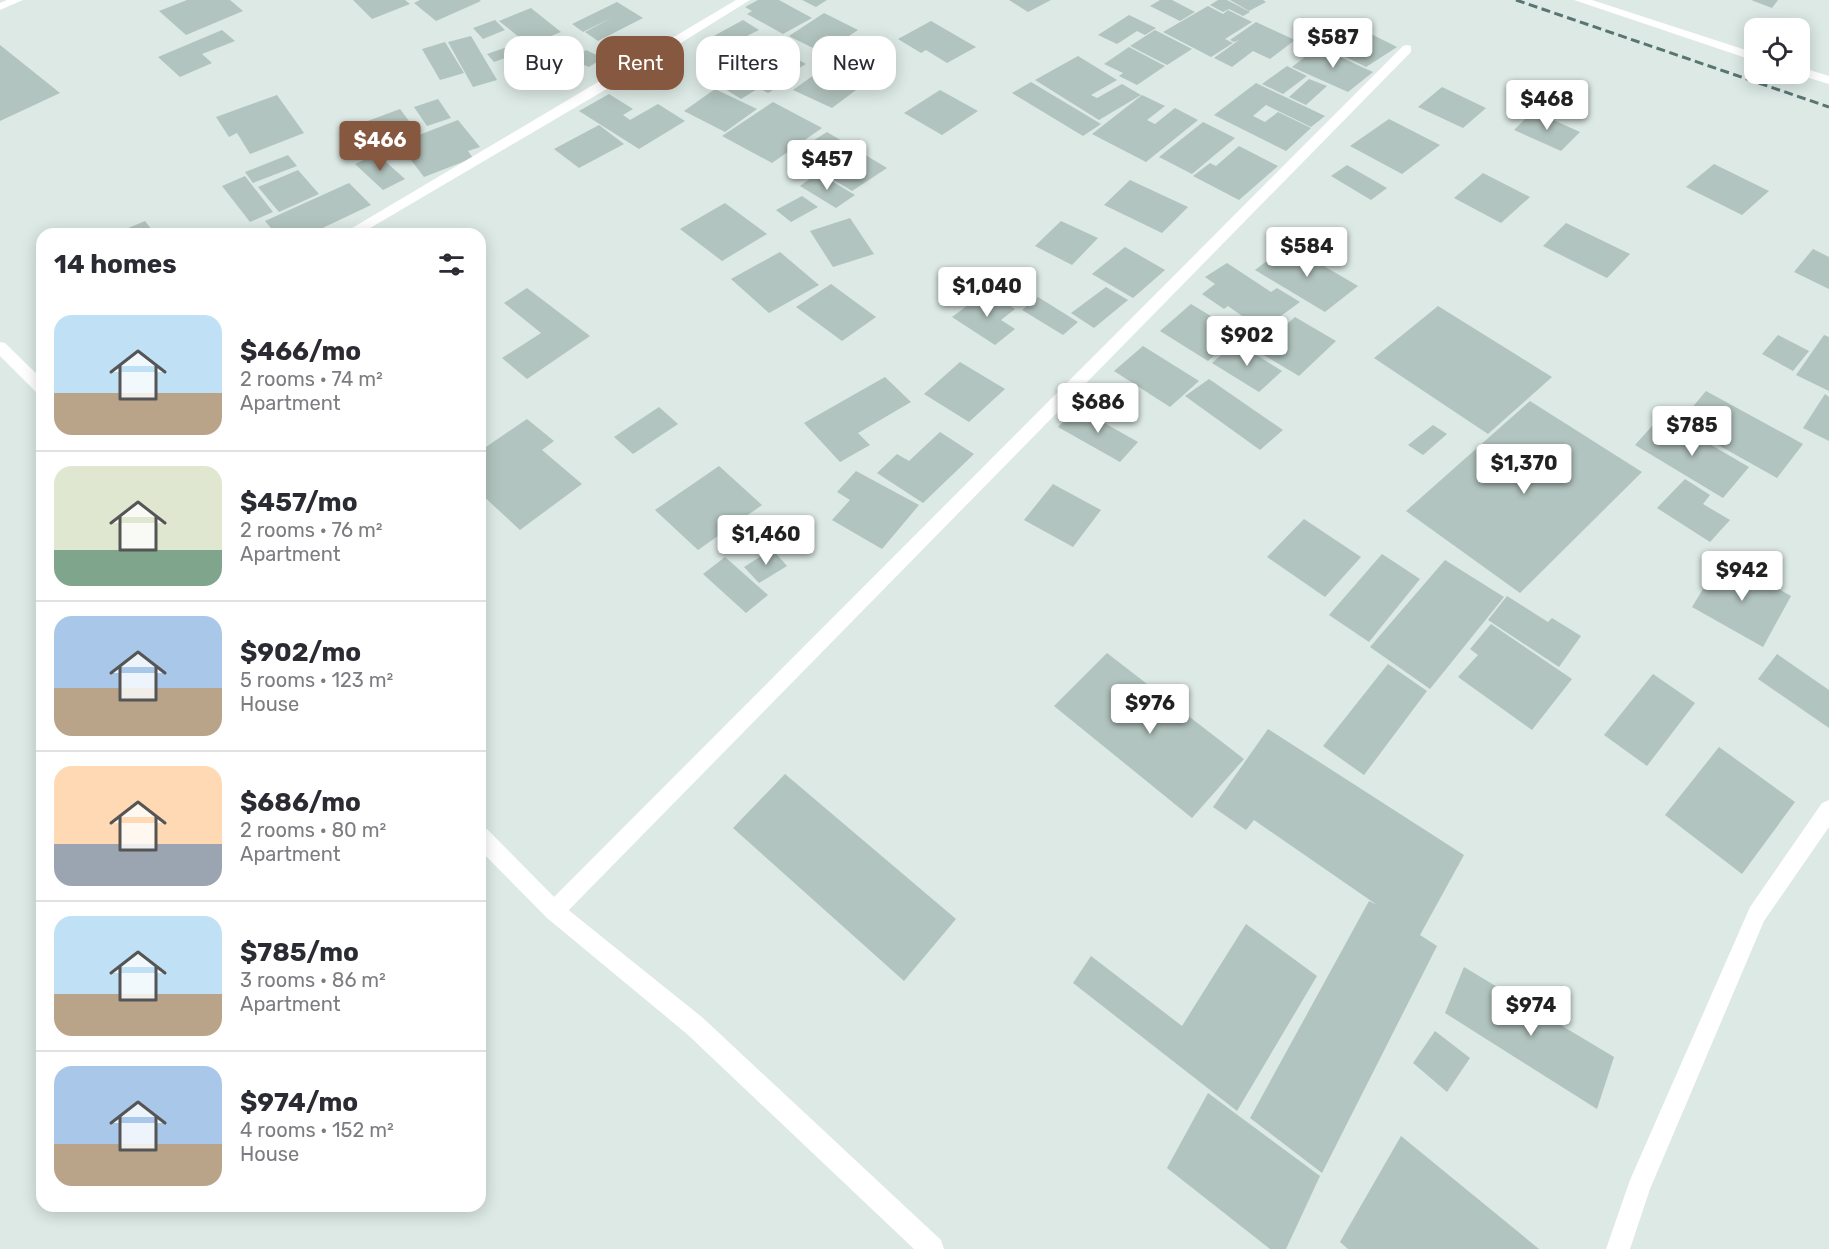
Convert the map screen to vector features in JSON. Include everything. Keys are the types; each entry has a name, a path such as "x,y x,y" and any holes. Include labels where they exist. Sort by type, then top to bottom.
{"street":[{"path":"0,7 17,0"},
{"path":"359,228 606,84 744,0"},
{"path":"1580,0 1744,53"},
{"path":"554,911 1407,50"},
{"path":"1810,74 1829,80"},
{"path":"0,347 36,382"},
{"path":"1618,1249 1638,1188 1757,914 1829,810"},
{"path":"486,842 554,911 695,1026 932,1249"}],"building":[{"path":"187,0 230,0 243,11 186,35 159,11"},
{"path":"353,0 405,0 410,4 372,19"},
{"path":"420,0 481,1 436,21 414,3"},
{"path":"758,0 779,0 812,18 783,34 747,14 752,11 745,7"},
{"path":"802,0 827,0 816,7"},
{"path":"1009,0 1051,0 1028,12"},
{"path":"1160,0 1172,0 1195,12 1180,21 1150,6"},
{"path":"1218,0 1227,0 1250,12 1243,16 1229,9 1223,12 1210,5"},
{"path":"1230,0 1263,0 1266,2 1249,11"},
{"path":"1751,0 1778,0 1772,8"},
{"path":"617,2 643,18 608,36 596,36 596,40 585,32 613,17 583,32 572,24"},
{"path":"1208,6 1223,14 1228,10 1252,22 1225,39 1233,43 1211,57 1163,32"},
{"path":"531,8 561,32 551,36 518,36 499,21"},
{"path":"824,13 858,30 849,36 812,36 812,48 800,42 800,36 789,36"},
{"path":"1129,15 1156,28 1145,35 1137,31 1117,44 1098,35"},
{"path":"495,20 505,30 483,39 473,28"},
{"path":"743,20 759,30 747,36 714,36"},
{"path":"931,21 976,47 947,63 926,50 921,53 898,39"},
{"path":"1256,22 1295,40 1270,59 1253,51 1232,67 1214,58 1239,40 1234,42 1230,40"},
{"path":"1357,27 1397,47 1366,67 1326,47"},
{"path":"222,30 235,41 202,54 212,63 180,77 158,57"},
{"path":"1155,30 1192,49 1167,65 1130,46"},
{"path":"471,36 497,80 473,87 448,42"},
{"path":"445,42 464,73 440,80 422,49"},
{"path":"0,45 60,93 0,121"},
{"path":"1129,47 1165,66 1137,85 1119,76 1123,73 1104,64"},
{"path":"1318,47 1373,72 1348,92 1292,67"},
{"path":"504,48 504,58 494,62 487,54"},
{"path":"586,50 596,55 596,62 589,67 584,65 584,51"},
{"path":"1078,56 1117,80 1091,95 1097,98 1122,84 1141,95 1099,120 1035,80"},
{"path":"1287,66 1307,76 1283,94 1262,84"},
{"path":"812,76 812,90 856,90 832,108 793,90 800,90 800,85"},
{"path":"1309,79 1327,86 1306,105 1289,97"},
{"path":"1031,82 1101,124 1083,136 1012,93"},
{"path":"1256,83 1325,116 1311,127 1266,105 1253,116 1265,122 1278,112 1311,128 1286,151 1214,115"},
{"path":"1442,87 1486,108 1463,128 1418,107"},
{"path":"714,90 757,109 725,132 684,111"},
{"path":"727,90 756,90 741,99"},
{"path":"940,90 978,111 942,135 904,113"},
{"path":"609,94 633,109 623,115 630,120 658,104 685,121 639,149 579,111"},
{"path":"277,95 304,133 250,154 237,133 229,137 216,117"},
{"path":"1142,95 1165,106 1147,120 1155,124 1175,108 1198,120 1146,162 1092,134"},
{"path":"438,99 451,118 427,126 414,107"},
{"path":"773,102 822,128 772,163 722,136"},
{"path":"400,109 409,121 365,137 357,125"},
{"path":"1533,111 1580,132 1561,151 1514,130"},
{"path":"1389,119 1440,145 1402,174 1350,146"},
{"path":"458,120 480,147 468,151 473,158 424,177 398,143"},
{"path":"1203,122 1235,138 1192,174 1159,157"},
{"path":"599,125 624,144 579,168 554,149"},
{"path":"827,132 887,168 852,191 792,154"},
{"path":"1239,146 1278,166 1239,200 1193,176 1210,163 1216,166"},
{"path":"377,154 405,179 383,190 355,164"},
{"path":"288,155 297,166 253,183 245,172"},
{"path":"1714,164 1769,191 1742,215 1686,187"},
{"path":"1347,165 1387,188 1371,200 1331,176"},
{"path":"298,170 319,194 279,212 258,187"},
{"path":"818,173 855,195 836,208 800,186"},
{"path":"1483,173 1530,197 1501,223 1454,198"},
{"path":"245,176 273,212 250,222 222,186"},
{"path":"1130,180 1188,207 1162,233 1104,205"},
{"path":"349,183 371,205 323,228 271,228 265,221"},
{"path":"802,196 818,207 791,222 776,210"},
{"path":"725,203 767,234 722,261 680,229"},
{"path":"850,218 874,254 833,267 810,231"},
{"path":"145,221 150,228 128,228"},
{"path":"1061,221 1098,238 1072,265 1035,246"},
{"path":"1566,223 1630,254 1607,278 1543,246"},
{"path":"1288,245 1358,286 1325,312 1255,270"},
{"path":"1125,247 1165,270 1133,298 1092,274"},
{"path":"1813,249 1829,257 1829,289 1794,272"},
{"path":"780,252 819,285 769,313 731,279"},
{"path":"1227,263 1271,292 1277,288 1300,302 1262,330 1228,306 1224,309 1202,294 1215,284 1205,277"},
{"path":"831,284 876,317 842,341 796,307"},
{"path":"1106,287 1128,300 1094,328 1071,313"},
{"path":"527,288 590,336 527,379 502,358 541,333 504,303"},
{"path":"987,291 1015,309 1001,320 1015,329 995,345 952,317"},
{"path":"1038,297 1078,322 1063,335 1022,310"},
{"path":"1191,304 1239,333 1208,361 1160,331"},
{"path":"1438,306 1552,377 1488,434 1374,358"},
{"path":"1295,317 1336,341 1299,376 1257,351"},
{"path":"1778,335 1809,351 1793,371 1762,354"},
{"path":"1824,335 1829,337 1829,391 1796,375"},
{"path":"1236,342 1282,371 1259,392 1212,363"},
{"path":"1143,346 1199,381 1170,407 1114,371"},
{"path":"960,362 1005,389 969,422 924,394"},
{"path":"885,377 911,402 858,433 870,445 840,462 804,423"},
{"path":"1209,379 1283,430 1260,450 1185,396"},
{"path":"1706,391 1803,444 1777,478 1679,423"},
{"path":"1825,394 1829,397 1829,441 1803,428"},
{"path":"1530,401 1642,472 1520,593 1406,511"},
{"path":"659,407 678,424 633,454 614,437"},
{"path":"1076,407 1138,442 1120,462 1058,427"},
{"path":"1661,416 1749,467 1723,498 1635,445"},
{"path":"527,419 554,441 542,450 582,484 520,530 486,499 486,447"},
{"path":"1433,425 1447,434 1423,455 1408,445"},
{"path":"940,432 974,454 923,503 877,473 897,454 909,461"},
{"path":"719,466 762,505 698,550 655,510"},
{"path":"856,471 919,505 882,549 832,520 850,500 837,492"},
{"path":"1685,479 1710,495 1703,504 1730,520 1710,542 1657,508"},
{"path":"1053,484 1101,510 1073,547 1024,520"},
{"path":"1304,519 1361,557 1325,597 1267,557"},
{"path":"772,549 787,566 759,583 744,567"},
{"path":"1382,554 1420,579 1369,642 1329,615"},
{"path":"725,557 768,595 746,613 703,574"},
{"path":"1722,558 1791,596 1763,647 1692,607"},
{"path":"1445,560 1504,597 1430,689 1370,647"},
{"path":"1507,596 1548,622 1552,618 1581,636 1559,667 1488,620"},
{"path":"1491,624 1572,679 1532,730 1458,677 1478,655 1470,649"},
{"path":"1107,653 1244,759 1192,818 1054,706"},
{"path":"1777,654 1829,690 1829,728 1758,679"},
{"path":"1388,664 1427,691 1364,775 1323,746"},
{"path":"1653,674 1695,703 1647,766 1604,735"},
{"path":"1268,729 1464,855 1420,935 1437,946 1322,1173 1250,1118 1369,901 1377,905 1254,820 1246,830 1213,807"},
{"path":"1719,747 1795,802 1742,874 1665,815"},
{"path":"785,774 956,919 904,981 733,828"},
{"path":"1246,924 1317,976 1237,1111 1073,983 1091,956 1182,1026"},
{"path":"1464,967 1614,1057 1597,1109 1445,1013"},
{"path":"1435,1031 1470,1058 1447,1092 1413,1063"},
{"path":"1208,1093 1320,1176 1286,1249 1270,1249 1167,1168"},
{"path":"1401,1136 1539,1249 1348,1249 1340,1242"}],"railway":[{"path":"1516,0 1829,107"}]}
